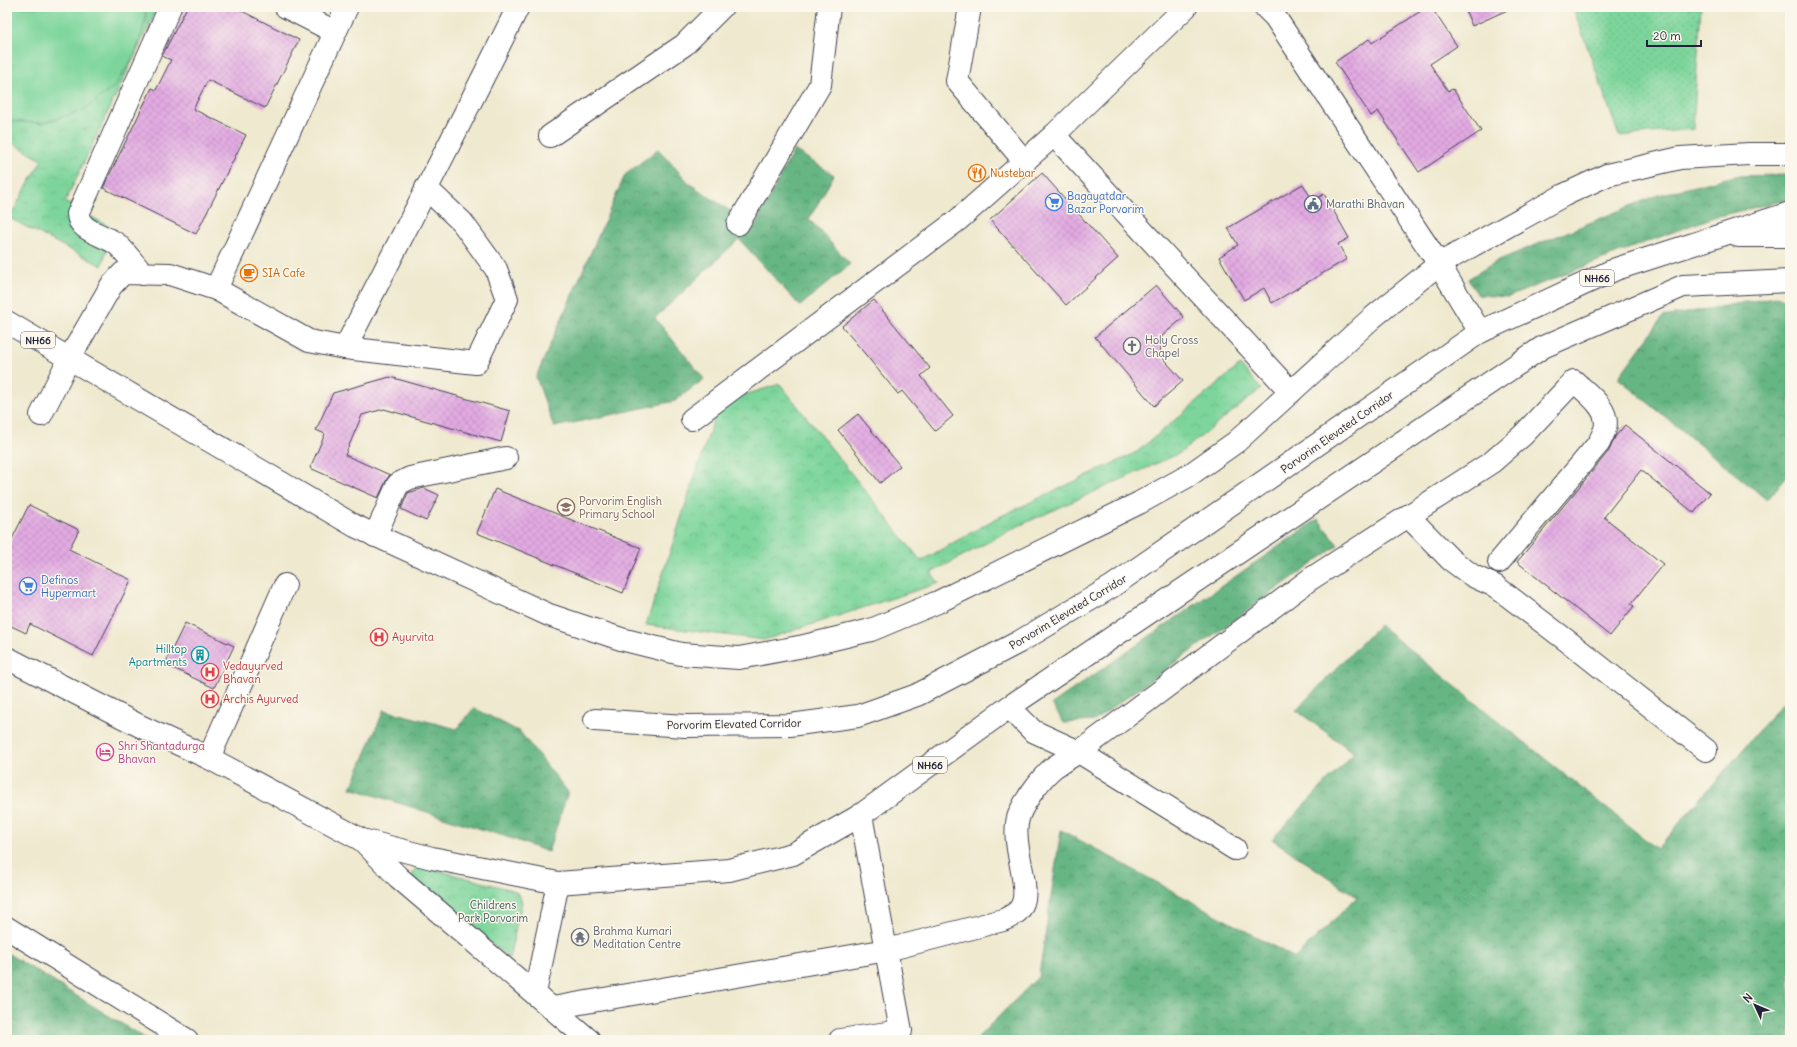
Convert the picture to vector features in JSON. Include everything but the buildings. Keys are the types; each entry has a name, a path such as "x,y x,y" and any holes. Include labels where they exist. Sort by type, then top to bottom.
{"main road":[{"path":"143,274 118,244 82,225 78,219 78,214 170,7"},
{"path":"286,7 335,32"},
{"path":"216,289 347,7"},
{"path":"345,348 426,188 459,127 518,7"},
{"path":"550,136 684,45 722,7"},
{"path":"738,224 820,84 828,7"},
{"path":"970,7 957,81 1025,162"},
{"path":"692,419 958,220 1054,136 1186,7"},
{"path":"1265,7 1275,17 1439,264 1480,332"},
{"path":"1054,136 1291,392"},
{"path":"1439,264 1564,195 1608,176 1680,158 1749,154 1790,154"},
{"path":"41,415 69,359 111,286 124,273 170,274 216,289 309,341 345,348 476,363 507,299 496,269 462,222 426,188"},
{"path":"1718,236 1790,213"},
{"name":"NH66","path":"1480,332 1616,269 1718,236 1790,236"},
{"name":"NH66","path":"7,322 355,526 376,536 549,615 621,639 681,654 739,658 804,646 871,630 938,602 1139,503 1188,476 1236,442 1372,318 1439,264"},
{"name":"NH66","path":"7,658 144,728 209,758 362,840 432,858 558,883 730,870 793,854 861,815 1010,707 1543,347 1683,286 1790,281"},
{"name":"Porvorim Elevated Corridor","path":"595,720 686,726 790,725 858,716 916,695 1019,642 1111,587 1480,332"},
{"path":"552,1008 887,950 1003,920 1014,915 1022,906 1024,892 1016,838 1019,816 1033,791 1053,768 1079,752 1309,580 1492,462 1524,435 1574,381 1606,415 1606,428 1598,443 1499,562"},
{"path":"376,536 398,484 410,478 506,458"},
{"path":"1408,516 1451,560 1473,576 1495,586 1706,750"},
{"path":"209,758 285,585"},
{"path":"1010,707 1033,731 1079,752 1235,849"},
{"path":"840,1040 901,1031 861,815"},
{"path":"362,840 398,877 589,1040"},
{"path":"535,993 558,883"},
{"path":"7,928 187,1040"}],"green space":[{"path":"7,7 158,7 65,202 113,229 102,266 9,218 42,160 7,140"},
{"path":"7,7 145,7 146,18 136,53 114,87 82,111 43,123 7,121"},
{"path":"1573,7 1701,7 1693,129 1619,136"},
{"path":"658,149 690,184 754,227 794,150 834,175 809,219 850,264 800,306 739,239 655,318 704,379 675,401 554,427 536,377 625,175"},
{"path":"1790,175 1790,199 1714,217 1638,245 1508,297 1478,295 1468,279 1499,260 1655,196 1735,176"},
{"path":"1775,297 1790,300 1790,472 1767,500 1618,378 1663,317"},
{"path":"1240,365 1261,389 1180,453 1014,528 931,573 939,583 764,640 646,625 719,403 780,384 921,561 995,519 1137,452"},
{"path":"1318,519 1338,545 1094,721 1064,723 1052,704"},
{"path":"1379,625 1657,849 1790,695 1790,1040 975,1040 1039,976 1061,830 1295,958 1357,897 1272,839 1354,753 1296,710"},
{"path":"474,708 520,732 568,792 548,852 513,839 351,788 384,710 457,729"},
{"name":"Childrens Park Porvorim","path":"417,865 516,891 522,902 509,958 411,878"},
{"path":"7,953 148,1040 7,1040"}],"place":[{"name":"Nustebar","path":"977,173"},
{"name":"Bagayatdar Bazar Porvorim","path":"1054,202"},
{"name":"Marathi Bhavan","path":"1313,204"},
{"name":"SIA Cafe","path":"249,273"},
{"name":"Holy Cross Chapel","path":"1132,346"},
{"name":"Porvorim English Primary School","path":"566,507"},
{"name":"Definos Hypermart","path":"28,586"},
{"name":"Ayurvita","path":"379,637"},
{"name":"Hilltop Apartments","path":"200,655"},
{"name":"Vedayurved Bhavan","path":"210,672"},
{"name":"Archis Ayurved","path":"210,699"},
{"name":"Shri Shantadurga Bhavan","path":"105,752"},
{"name":"Brahma Kumari Meditation Centre","path":"580,937"}]}
